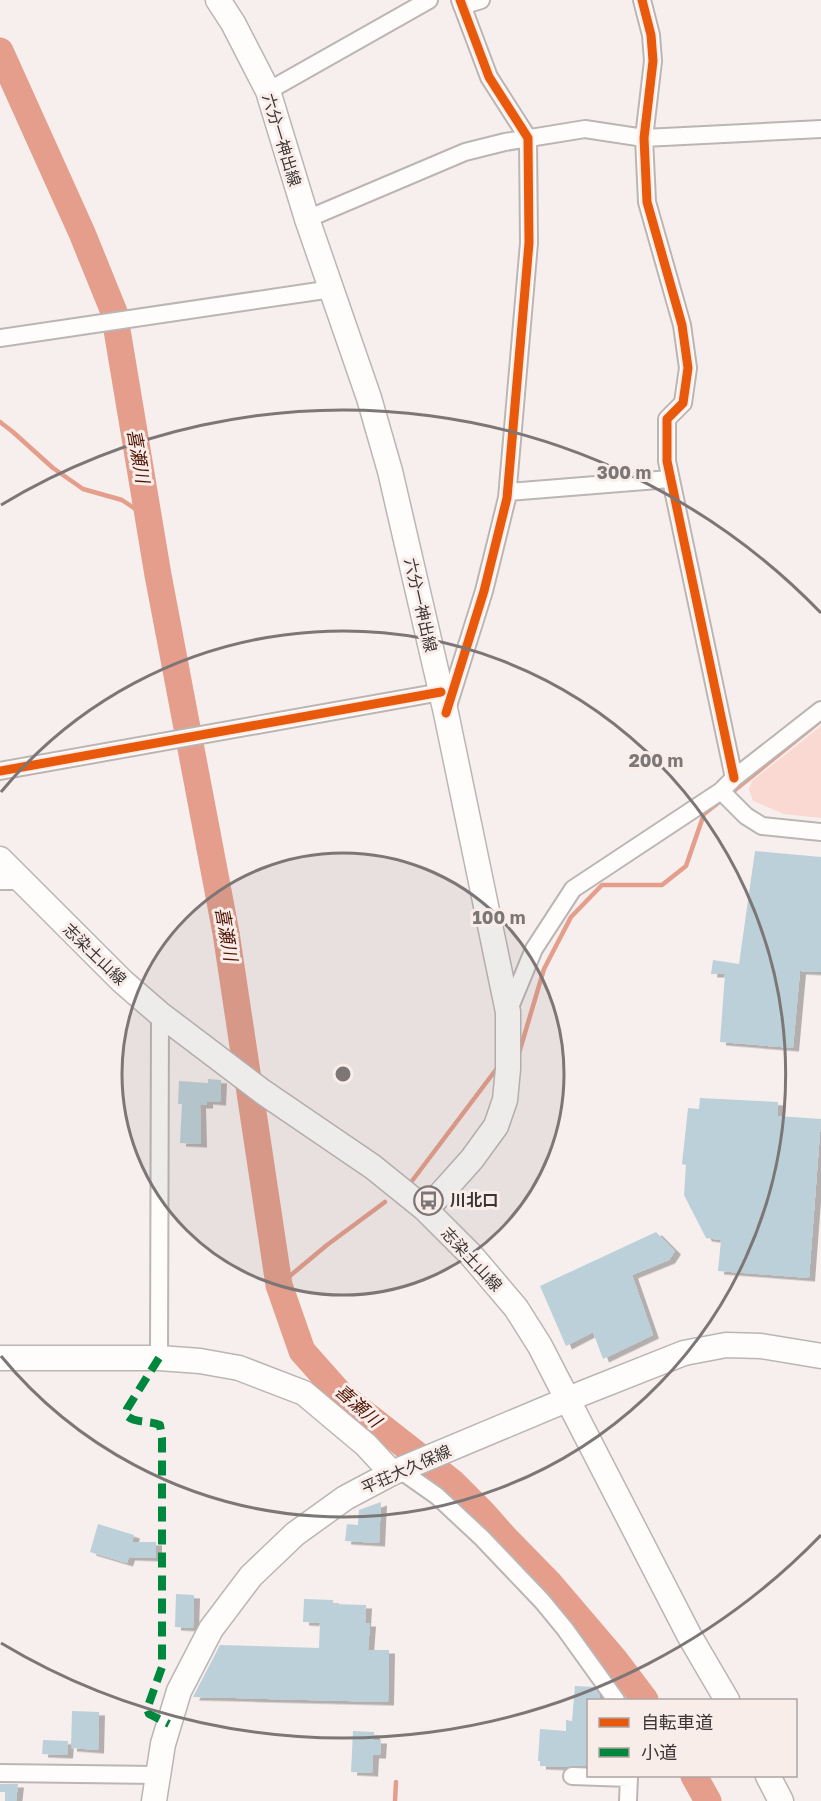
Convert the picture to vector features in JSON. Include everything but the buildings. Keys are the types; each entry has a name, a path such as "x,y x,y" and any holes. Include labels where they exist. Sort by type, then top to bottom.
{"main road":[{"name":"六分一神出線","path":"218,0 233,23 268,91 307,219 369,398 390,471 443,702 508,1012 508,1070 505,1100 496,1126 472,1159 425,1209"},
{"name":"志染土山線","path":"0,860 11,881 160,1014 263,1092 374,1167 425,1209 471,1255 516,1308 540,1346 689,1635 726,1699"},
{"name":"平荘大久保線","path":"154,1801 163,1744 179,1691 211,1629 251,1576 295,1534 345,1498 398,1471 684,1353 726,1345 761,1346 821,1356"},
{"path":"0,1358 159,1358 200,1361 239,1368 304,1393 398,1471"},
{"path":"769,1777 781,1801"}],"street":[{"path":"268,91 429,0"},
{"path":"0,771 206,734 443,702 484,591 508,492 529,243 528,138 489,77 461,3 481,0"},
{"path":"642,0 651,35 653,61 644,138 647,202 682,325 688,368 683,403 667,419 667,461 734,778"},
{"path":"307,219 465,152 528,138 585,129 644,138 821,129"},
{"path":"0,338 332,289"},
{"path":"508,492 670,479"},
{"path":"508,1012 534,949 573,889 721,791 734,778 821,710"},
{"path":"721,791 746,816 762,826 821,832"},
{"path":"159,1358 160,1014"},
{"path":"398,1471 437,1496 482,1538 542,1601 565,1629 615,1699"},
{"path":"0,1773 158,1775"},
{"path":"572,1776 587,1776"},
{"path":"628,1801 629,1777"}],"shaded area":[{"path":"821,726 821,818 784,814 753,801 749,789 752,781"}],"waterway":[{"name":"喜瀬川","path":"0,51 82,233 114,312 158,575 226,933 279,1285 302,1351 342,1396 453,1483 482,1512 550,1584 614,1659 644,1699"},
{"path":"0,422 53,468 83,489 122,500 149,518"},
{"path":"730,794 819,722"},
{"path":"517,1054 544,969 571,917 602,885 662,885 686,866 704,814 723,799"},
{"path":"412,1181 498,1067"},
{"path":"279,1285 327,1245 385,1202"},
{"name":"喜瀬川","path":"695,1777 708,1801"},
{"path":"395,1801 396,1782"}],"marked path":[{"path":"159,1358 127,1409 126,1415 134,1420 160,1425 162,1438 162,1667 147,1709 149,1714 169,1724"}],"cycle path":[{"path":"446,713 484,591 507,498 529,243 528,138 489,77 460,0"},
{"path":"642,0 651,35 653,61 644,138 647,202 682,325 688,368 683,403 667,419 667,461 734,778"},
{"path":"0,771 441,692"}],"place":[{"name":"川北口","path":"429,1200"}]}
